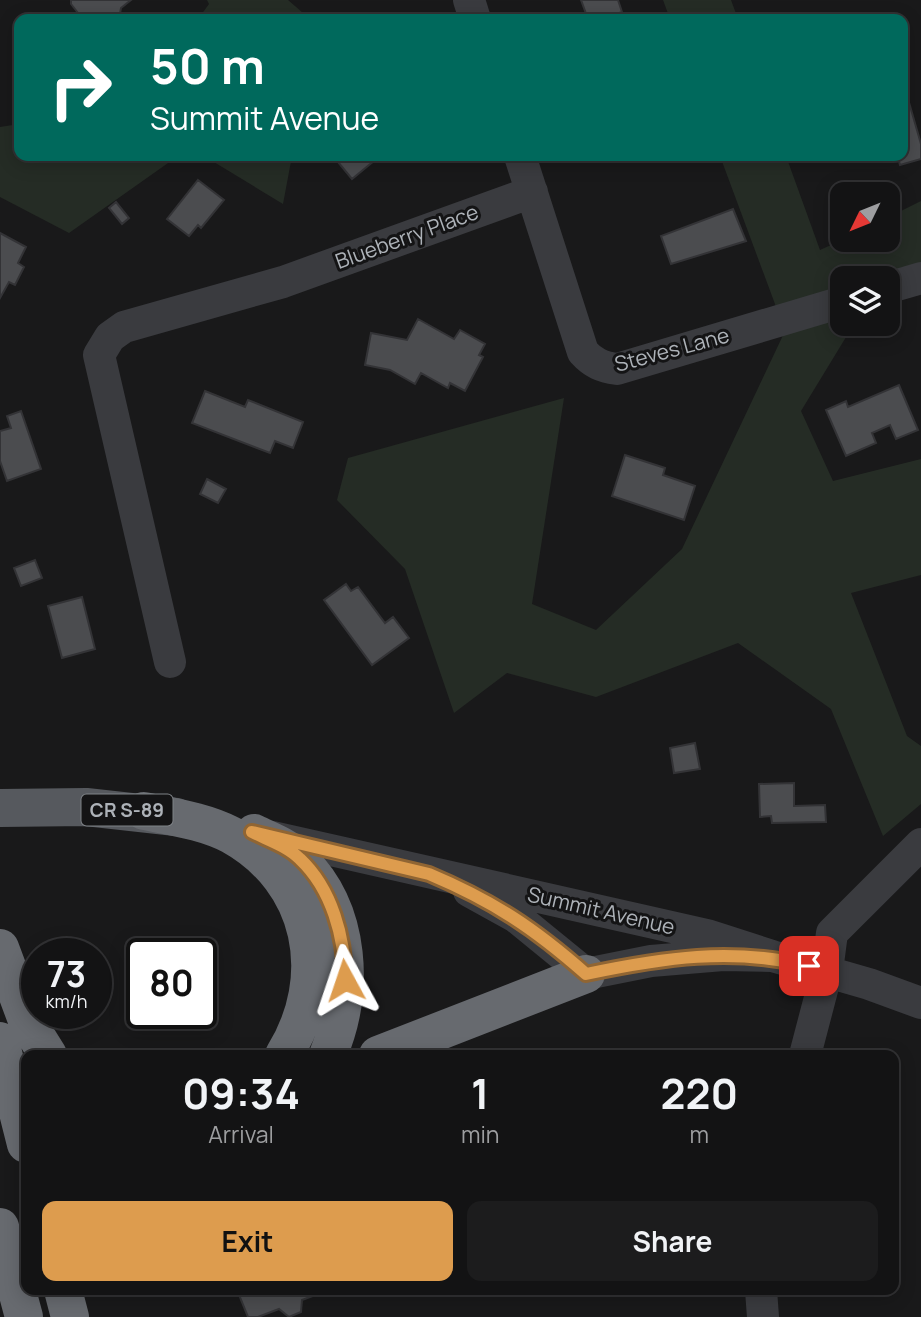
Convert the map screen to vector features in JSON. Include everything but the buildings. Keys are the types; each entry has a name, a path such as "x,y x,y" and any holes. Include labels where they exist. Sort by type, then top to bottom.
{"highway":[{"path":"144,811 194,822 230,835 270,863 295,901 309,938 312,969 307,1007 286,1050"},
{"path":"252,832 300,859 321,886 338,925 345,958 346,1002 330,1050"},
{"path":"0,948 29,1024 45,1050"},
{"path":"391,1050 586,974"},
{"path":"0,1041 21,1124"},
{"path":"0,1227 24,1317"},
{"path":"64,1295 70,1317"},
{"path":"91,1295 93,1317"}],"main road":[{"name":"Summit Avenue","path":"0,808 86,807 144,811 252,832"}],"street":[{"name":"Steves Lane","path":"522,161 583,352 592,362 604,368 617,369 830,306"},
{"name":"Blueberry Place","path":"170,662 99,355 110,337 124,327 283,282 532,192"},
{"path":"900,284 921,278"},
{"name":"Summit Avenue","path":"252,832 708,935 921,1003"},
{"path":"806,1050 827,971 832,933 921,844"},
{"name":"Summit Avenue","path":"429,874 473,893 516,917 586,974 651,961 723,955 772,957"},
{"path":"761,1295 763,1317"}],"shaded area":[{"path":"207,0 288,0 304,14 202,14 209,4"},
{"path":"663,0 731,0 736,14 668,14"},
{"path":"14,125 14,161 171,161 69,233 0,197 0,127"},
{"path":"212,161 291,161 283,204"},
{"path":"722,161 788,161 820,250 830,245 830,252 900,252 900,212 921,201 921,284 900,280 900,266 830,266 830,336 847,336 801,411 833,481 921,459 921,575 851,593 907,736 921,746 921,804 883,836 831,709 738,643 596,697 507,673 454,713 405,569 337,500 348,458 564,398 532,604 596,630 682,549 785,331"}],"route":[{"path":"345,980 345,958 338,925 321,886 300,859 252,832 429,874 473,893 516,917 586,974 651,961 723,955 772,957 809,966"}]}
